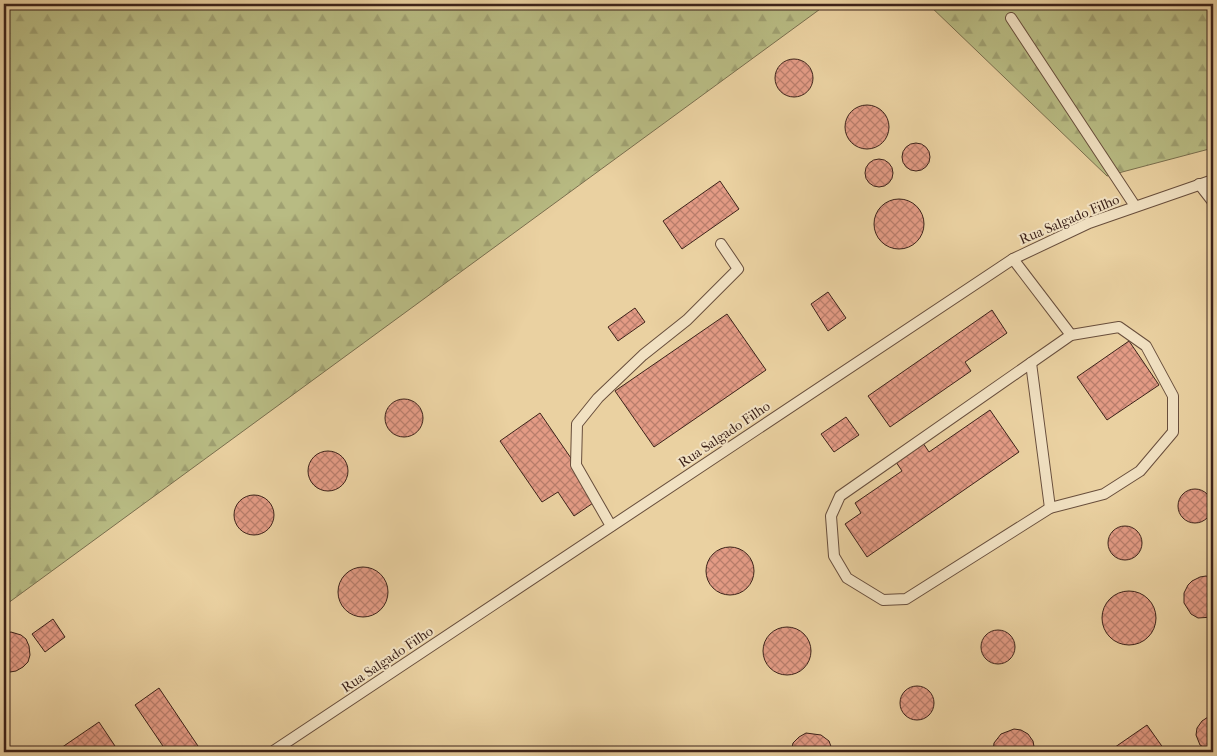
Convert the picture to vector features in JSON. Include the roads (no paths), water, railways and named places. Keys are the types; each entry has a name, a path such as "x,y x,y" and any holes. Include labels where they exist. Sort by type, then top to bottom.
{"lane":[{"path":"1011,18 1135,206"},
{"name":"Rua Salgado Filho","path":"272,752 1013,259 1089,223 1213,180"},
{"path":"1199,184 1213,202"},
{"path":"611,526 576,465 577,424 598,398 643,355 687,320 738,269 721,244"},
{"path":"1013,259 1070,336"},
{"path":"1119,327 1146,346 1173,396 1173,432 1140,471 1104,494 1050,508 906,599 883,600 847,578 834,556 831,516 840,496 1070,336 1119,327"},
{"path":"1031,363 1050,508"}]}
